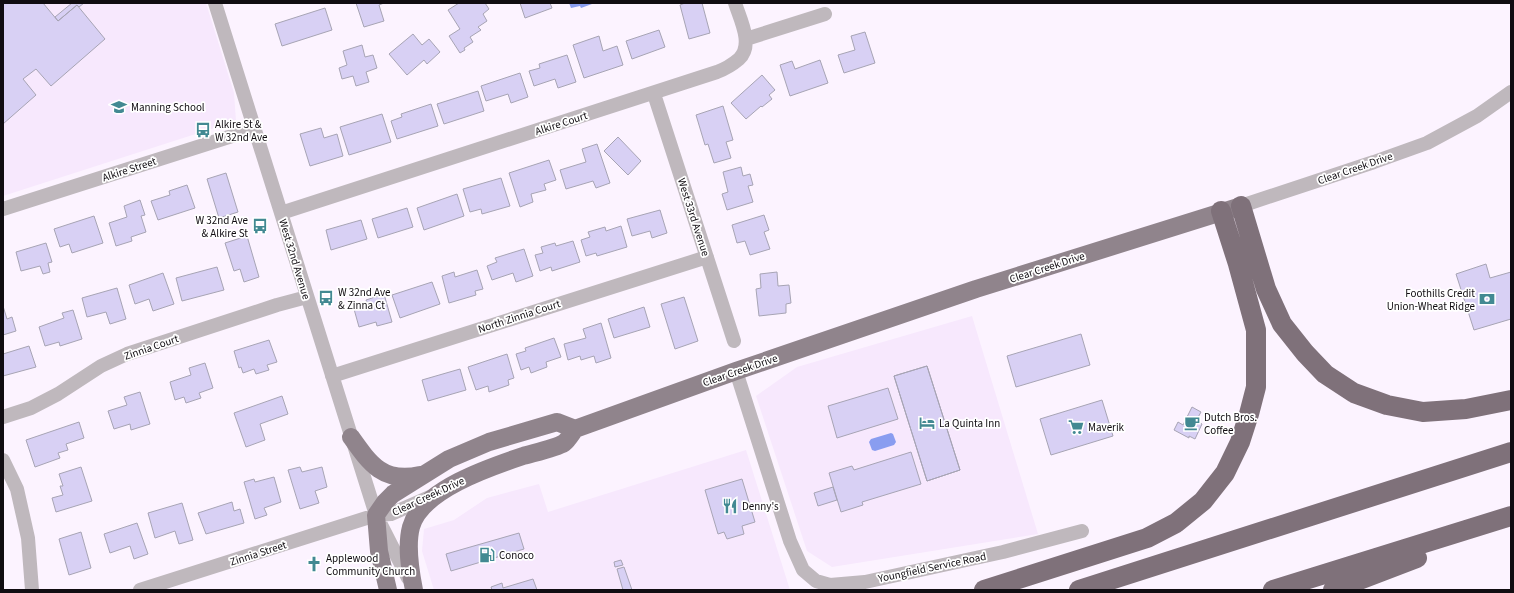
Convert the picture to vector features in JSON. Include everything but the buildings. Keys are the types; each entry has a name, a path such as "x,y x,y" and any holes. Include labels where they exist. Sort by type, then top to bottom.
{"highway":[{"path":"1241,206 1266,289 1282,324 1304,353 1325,374 1354,393 1387,405 1423,412 1466,409 1511,400"},
{"path":"984,590 1147,538 1176,523 1203,501 1225,473 1240,442 1250,414 1256,387 1256,330 1238,264 1221,212"},
{"path":"1079,590 1511,452"},
{"path":"1273,590 1511,516"},
{"path":"1333,590 1511,521"}],"main road":[{"name":"Clear Creek Drive","path":"441,491 490,468 565,443 575,429 736,371 976,289 1241,206"},
{"name":"Clear Creek Drive","path":"376,515 393,494 424,474 460,454 500,438 557,422 575,429"},
{"path":"351,438 368,460 382,472 399,477 424,474"},
{"path":"414,590 408,547 411,525 424,504 441,491"},
{"name":"West 32nd Avenue","path":"376,515 379,551 388,590"}],"street":[{"name":"West 32nd Avenue","path":"215,3 376,515 414,590"},
{"path":"735,3 746,39 825,14"},
{"name":"Alkire Court","path":"281,213 654,94 717,72 740,58 745,49 746,39"},
{"name":"Clear Creek Drive","path":"1241,206 1427,143 1476,116 1511,92"},
{"name":"West 33rd Avenue","path":"654,94 734,341"},
{"name":"Alkire Street","path":"3,209 254,129"},
{"name":"North Zinnia Court","path":"332,376 707,257"},
{"name":"Zinnia Court","path":"3,417 31,408 58,394 102,366 127,354 277,305 307,297"},
{"name":"Youngfield Service Road","path":"736,371 790,541 803,570 816,581 830,585 864,582 1003,552 1082,531"},
{"path":"3,460 17,489 28,538 32,590"},
{"name":"Clear Creek Drive","path":"376,515 391,514 441,491"},
{"name":"Zinnia Street","path":"140,590 376,515"}],"shaded area":[{"name":"Manning School","path":"3,3 206,3 234,93 236,121 3,196"},
{"path":"972,316 1038,534 832,567 807,551 756,396 797,367"},
{"path":"746,450 790,590 434,590 422,551 424,529 454,520 487,498 539,484 548,512"}],"water":[{"path":"569,3 592,4 581,8 580,6 571,8"},
{"path":"891,433 893,434 896,442 894,445 875,451 872,450 869,442 871,439"}],"place":[{"name":"Manning School","path":"119,107"},
{"name":"Alkire St & W 32nd Ave","path":"203,130"},
{"name":"W 32nd Ave & Alkire St","path":"260,226"},
{"name":"W 32nd Ave & Zinna Ct","path":"326,298"},
{"name":"Foothills Credit Union-Wheat Ridge","path":"1487,299"},
{"name":"La Quinta Inn","path":"927,423"},
{"name":"Dutch Bros. Coffee","path":"1192,423"},
{"name":"Maverik","path":"1076,427"},
{"name":"Denny's","path":"730,506"},
{"name":"Conoco","path":"487,555"},
{"name":"Applewood Community Church","path":"314,564"}]}
